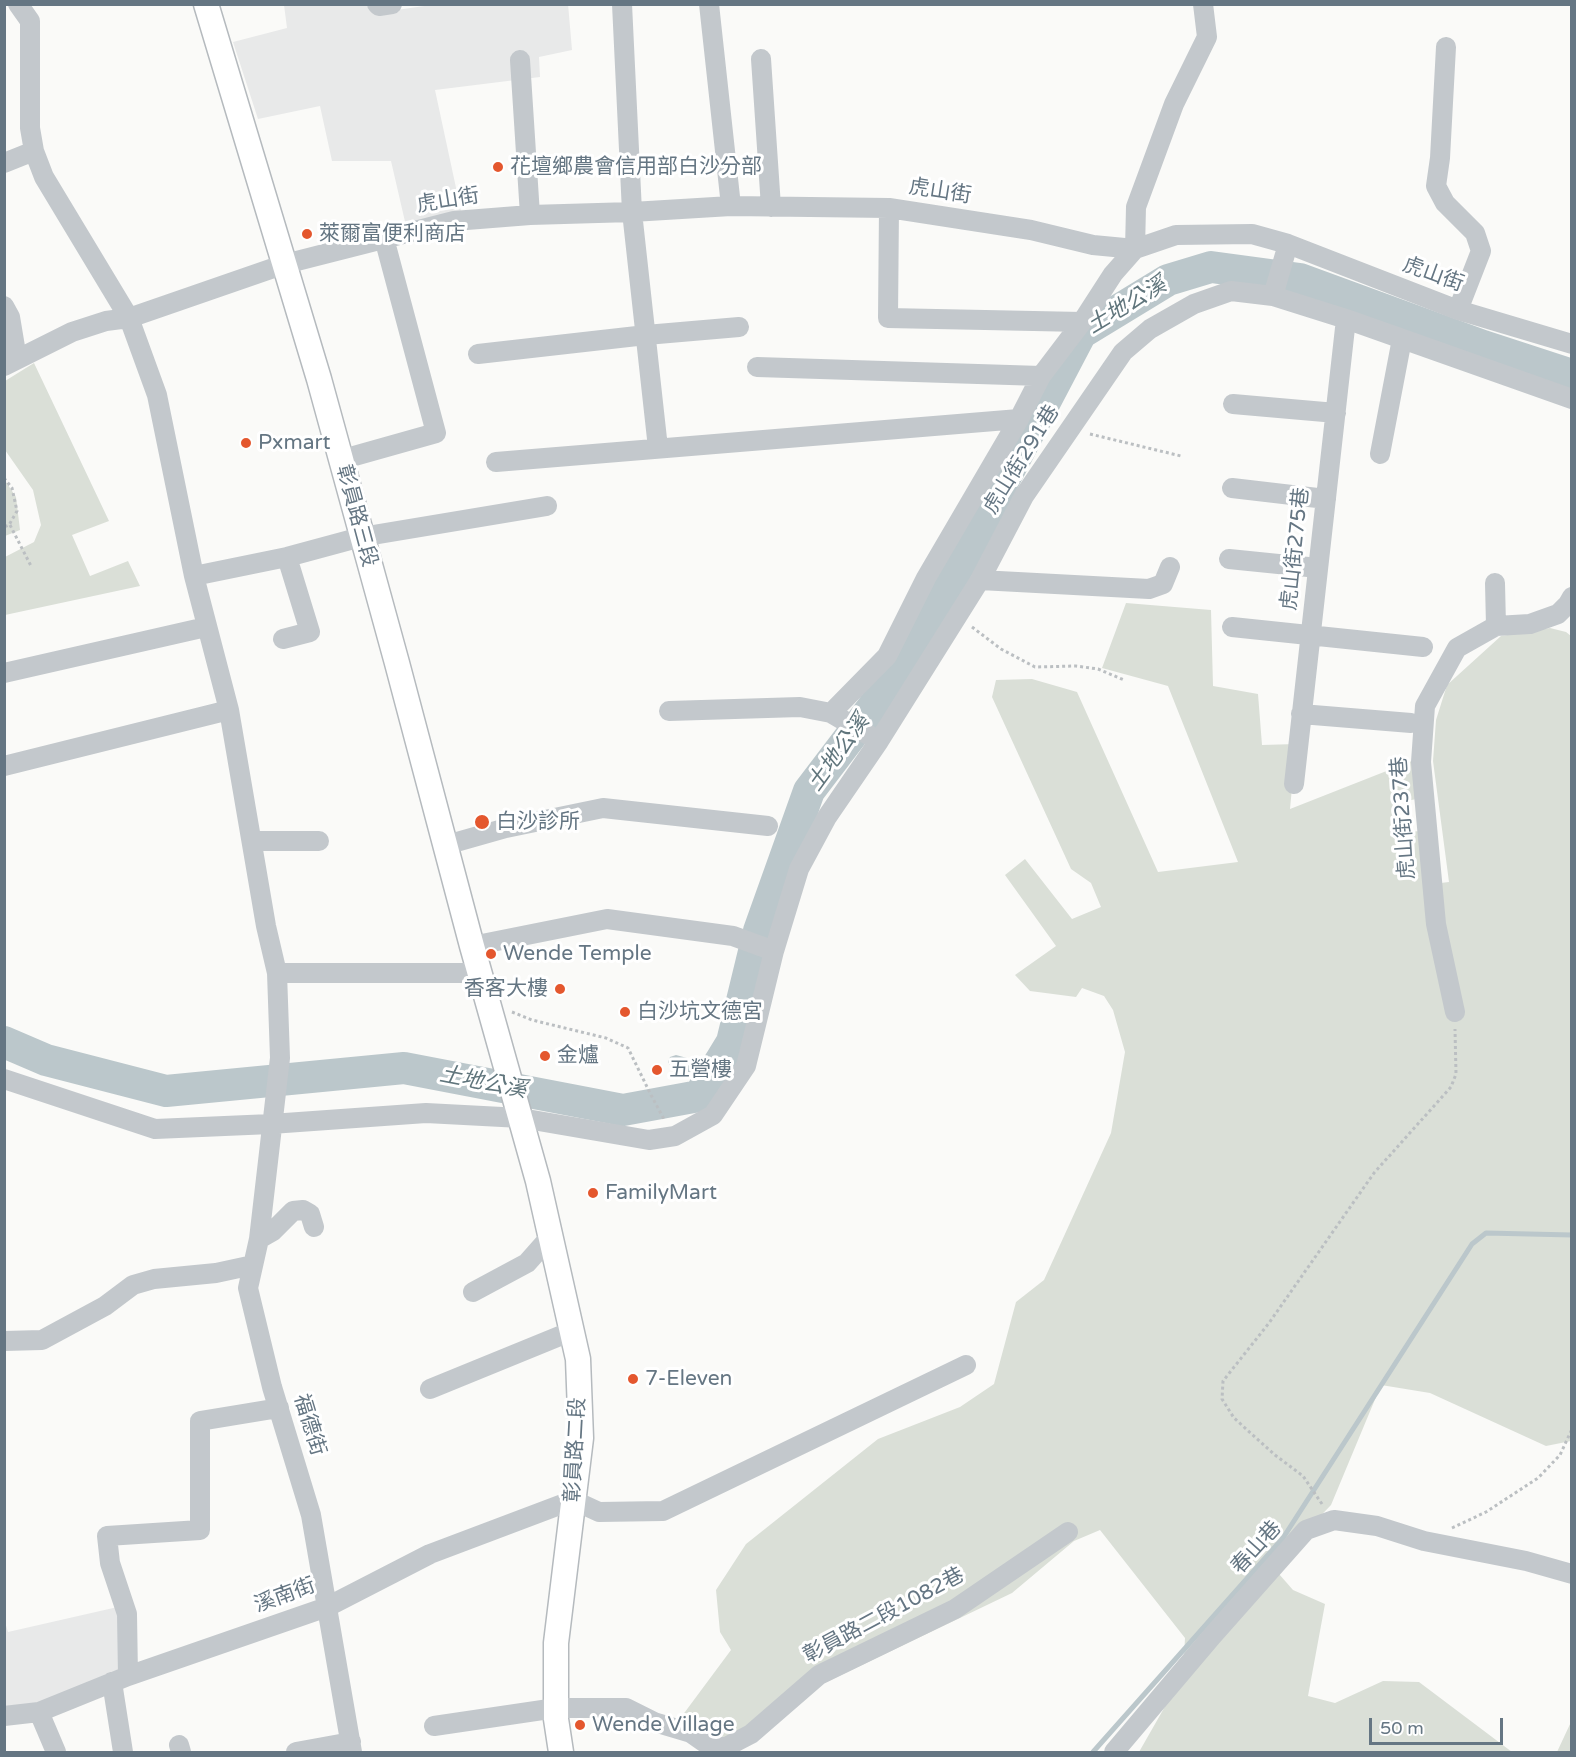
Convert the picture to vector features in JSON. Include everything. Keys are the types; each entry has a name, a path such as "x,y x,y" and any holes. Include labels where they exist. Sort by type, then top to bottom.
{"main road":[{"name":"彰員路三段","path":"207,4 285,264 518,1110"},
{"name":"彰員路二段","path":"518,1110 578,1359 581,1438 556,1643 556,1708 561,1752"}],"street":[{"path":"18,4 31,13"},
{"path":"377,4 379,6 392,4"},
{"path":"622,4 632,212 658,448"},
{"path":"709,4 731,206"},
{"path":"836,715 887,656 926,578 1019,419 1041,376 1082,322 1113,274 1135,249 1136,207 1174,104 1207,37 1203,4"},
{"name":"福德街","path":"31,13 30,129 34,151 44,177 129,318 158,395 194,576 229,710 266,926 277,973 280,1058 259,1239 248,1288 279,1408 311,1515 351,1748"},
{"path":"1446,47 1440,158 1436,186 1445,203 1475,233 1481,251 1458,310"},
{"path":"761,59 771,207"},
{"path":"520,60 530,214"},
{"path":"4,163 34,151"},
{"name":"虎山街","path":"11,362 72,332 106,321 129,318 285,264 454,221 530,214 632,212 731,206 888,208 1031,231 1093,245 1135,249 1176,235 1252,234 1288,244 1458,310 1572,344"},
{"path":"888,208 888,318 1082,322"},
{"path":"340,460 436,433 384,238"},
{"path":"1273,296 1288,244"},
{"name":"虎山街291巷","path":"4,1079 155,1129 272,1117 518,1110 649,1140 675,1136 713,1115 746,1066 770,950 799,869 827,817 874,738 980,580 1024,496 1123,352 1150,329 1194,304 1231,291 1273,296 1346,319 1572,399"},
{"path":"4,306 10,316 11,362"},
{"name":"虎山街275巷","path":"1294,784 1346,319"},
{"path":"478,354 739,327"},
{"path":"1380,454 1402,339"},
{"path":"757,367 1041,376"},
{"path":"1233,404 1336,413"},
{"path":"496,462 1019,419"},
{"path":"1232,488 1326,499"},
{"path":"194,576 287,557 361,537 547,506"},
{"path":"284,639 310,632 287,557"},
{"path":"1229,559 1318,568"},
{"path":"980,580 1149,590 1163,584 1170,567"},
{"path":"1495,583 1496,626"},
{"name":"虎山街237巷","path":"1455,1012 1436,924 1421,762 1425,706 1457,648 1496,626 1530,624 1558,614 1572,597"},
{"path":"4,672 206,627"},
{"path":"1232,627 1423,646"},
{"path":"669,711 800,707 836,715 874,738"},
{"path":"4,766 229,710"},
{"path":"1301,714 1411,723"},
{"path":"446,845 506,828 603,808 768,826"},
{"path":"252,842 319,841"},
{"path":"472,946 607,919 733,936 770,950"},
{"path":"277,973 481,973"},
{"path":"259,1239 273,1231 293,1211 303,1210 310,1214 314,1227"},
{"path":"473,1292 527,1263 550,1237"},
{"path":"4,1341 42,1340 105,1306 133,1285 154,1279 216,1273 253,1265"},
{"path":"430,1389 572,1330"},
{"path":"573,1500 599,1512 663,1511 966,1365"},
{"path":"123,1752 120,1679 127,1614 110,1563 107,1536 200,1530 200,1421 279,1408"},
{"name":"溪南街","path":"4,1716 39,1712 120,1679 327,1607 430,1554 573,1500"},
{"name":"春山巷","path":"1114,1752 1306,1530 1334,1520 1377,1526 1424,1541 1526,1561 1572,1574"},
{"name":"彰員路二段1082巷","path":"434,1726 556,1708 626,1708 654,1722 691,1733 711,1747 726,1747 751,1734 819,1675 955,1609 1068,1532"},
{"path":"39,1712 56,1752"},
{"path":"296,1752 351,1748"}],"path":[{"path":"1069,429 1181,456"},
{"path":"4,478 12,488 17,511 9,525 4,527"},
{"path":"9,525 31,566"},
{"path":"957,615 1001,649 1035,667 1076,666 1098,669 1124,680"},
{"path":"489,1001 532,1020 606,1038 628,1048 668,1125"},
{"path":"1334,1520 1303,1476 1275,1455 1234,1418 1222,1400 1223,1381 1269,1323 1374,1173 1451,1087 1456,1074 1455,1012"},
{"path":"1424,1541 1486,1512 1538,1478 1560,1455 1572,1429"}],"shaded area":[{"path":"568,4 572,50 539,57 540,77 435,90 461,211 406,226 391,161 332,161 320,106 258,119 233,42 287,28 284,5 373,5 376,13 431,5"},
{"path":"34,363 109,521 72,535 90,576 128,561 140,586 5,615 5,557 34,542 41,525 33,490 5,450 5,381"},
{"path":"4,479 16,497 20,530 5,536"},
{"path":"1126,603 1211,610 1213,686 1258,694 1262,745 1296,744 1290,809 1417,759 1417,799 1394,803 1399,833 1420,831 1424,885 1449,882 1433,761 1436,720 1447,685 1501,636 1550,628 1566,632 1571,636 1571,1441 1546,1446 1430,1393 1381,1385 1331,1505 1272,1566 1293,1590 1325,1604 1308,1696 1335,1703 1383,1681 1419,1682 1512,1752 1139,1752 1183,1675 1185,1638 1100,1530 1074,1541 1012,1593 812,1689 734,1752 686,1735 682,1716 731,1650 720,1632 716,1590 746,1544 878,1439 960,1407 994,1384 1016,1302 1044,1280 1111,1133 1125,1052 1113,1010 1104,996 1082,988 1076,997 1030,991 1015,975 1056,946 1005,875 1025,859 1072,919 1101,907 1091,883 1071,869 992,697 996,680 1032,679 1077,692 1158,872 1238,862 1168,686 1102,668"},
{"path":"676,1055 687,1058 692,1066 691,1072 685,1076 675,1072 668,1062 670,1057"},
{"path":"122,1606 134,1682 5,1720 4,1619 8,1632"},
{"path":"1571,1722 1571,1752 1557,1752"}],"waterway":[{"name":"土地公溪","path":"4,1042 46,1060 166,1091 404,1068 623,1110 699,1096 732,1042 759,931 809,791 911,657 1081,333 1168,280 1211,267 1300,279 1483,346 1572,375"},
{"path":"1093,1752 1283,1538 1472,1244 1486,1233 1572,1235"}],"place":[{"name":"花壇鄉農會信用部白沙分部","path":"498,167"},
{"name":"萊爾富便利商店","path":"307,234"},
{"name":"Pxmart","path":"246,443"},
{"name":"白沙診所","path":"482,822"},
{"name":"Wende Temple","path":"491,954"},
{"name":"香客大樓","path":"560,989"},
{"name":"白沙坑文德宮","path":"625,1012"},
{"name":"金爐","path":"545,1056"},
{"name":"五營樓","path":"657,1070"},
{"name":"FamilyMart","path":"593,1193"},
{"name":"7-Eleven","path":"633,1379"},
{"name":"Wende Village","path":"580,1725"}]}
